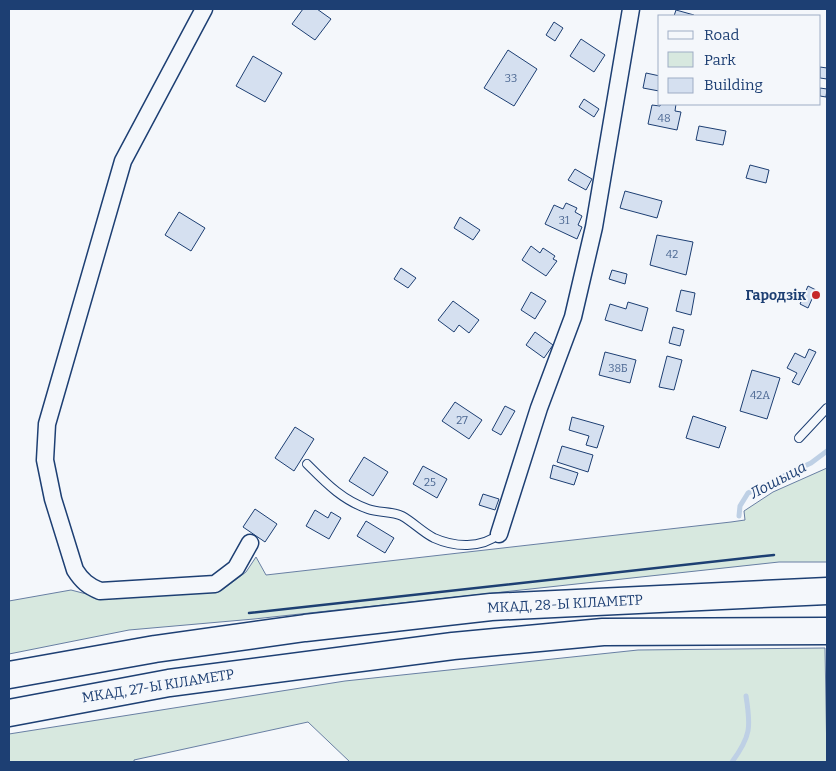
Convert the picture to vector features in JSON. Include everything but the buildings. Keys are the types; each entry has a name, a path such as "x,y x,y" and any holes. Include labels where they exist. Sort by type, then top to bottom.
{"highway":[{"name":"МКАД, 28-Ы КІЛАМЕТР","path":"9,675 155,649 304,628 491,607 827,591"},
{"name":"МКАД, 27-Ы КІЛАМЕТР","path":"9,713 169,683 453,646 603,632 827,631"}],"street":[{"path":"204,9 123,161 47,424 45,460 53,499 75,570 82,581 90,587 100,591 215,584 236,568 250,543"},
{"path":"499,534 539,408 573,317 594,226 631,9"}],"lane":[{"path":"799,438 827,408"},
{"path":"307,464 333,491 351,503 371,510 400,516 434,538 474,546 492,540 499,534"}],"green space":[{"path":"827,468 827,562 779,562 254,619 129,630 9,654 9,601 71,590 102,598 222,590 246,572 256,557 266,575 745,520 744,511 773,492"},
{"path":"825,648 827,762 350,762 308,722 134,760 134,762 9,762 9,734 345,681 638,650"}],"waterway":[{"name":"Лошыца","path":"739,516 740,506 748,493 811,463 827,451"},
{"name":"Лошыца","path":"732,762 743,745 748,731 749,716 746,696"}],"wall":[{"path":"249,613 774,555"}],"place":[{"name":"Гародзік","path":"816,295"}]}
